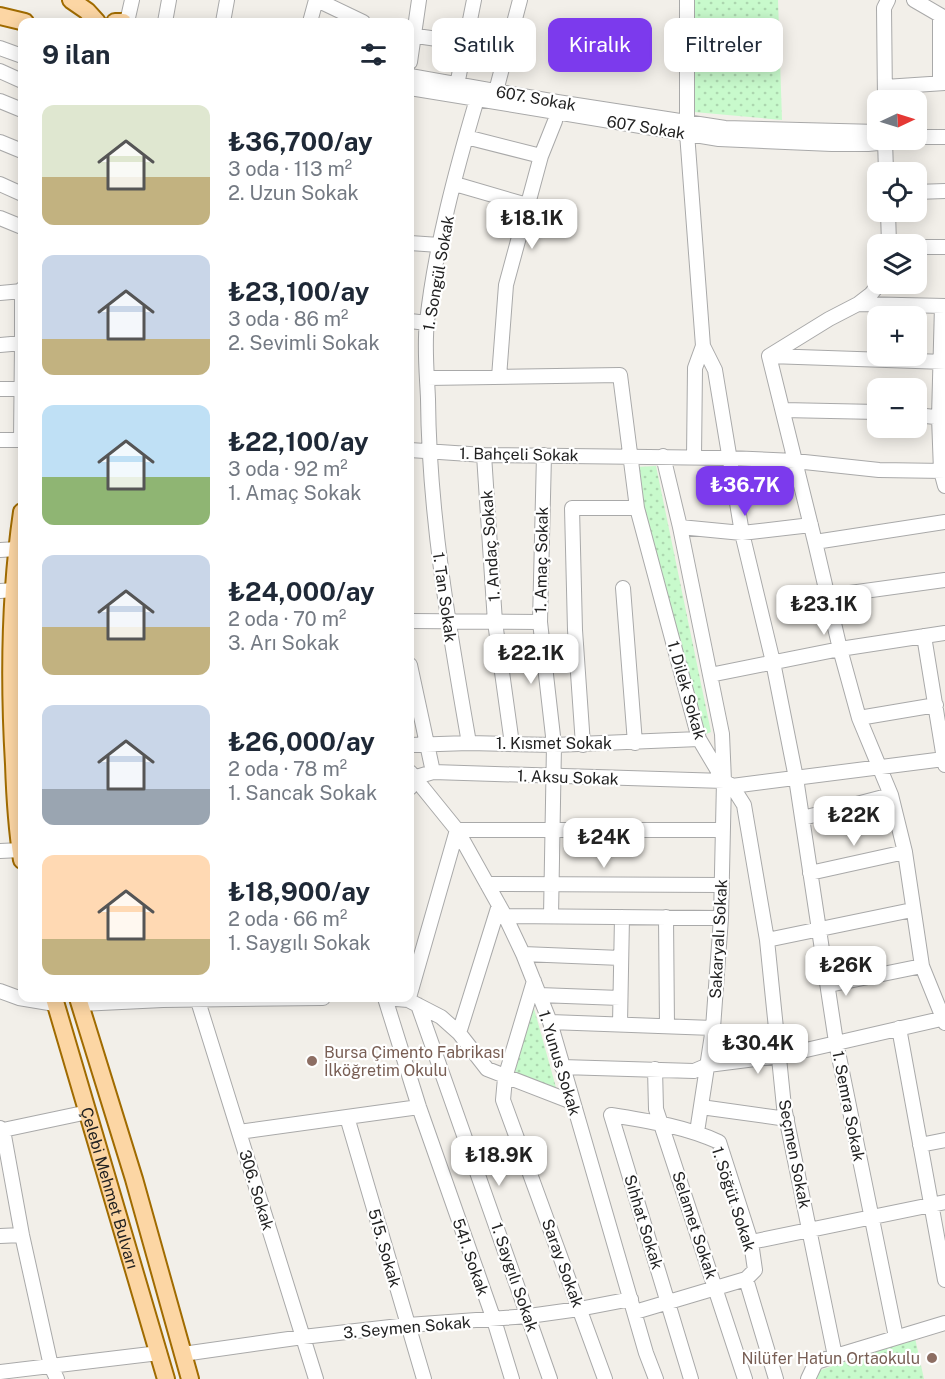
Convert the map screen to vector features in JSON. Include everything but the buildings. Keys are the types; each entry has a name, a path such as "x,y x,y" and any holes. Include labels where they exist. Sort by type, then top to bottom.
{"main road":[{"path":"71,0 94,18"},
{"path":"0,16 18,20"},
{"path":"18,523 8,550 6,636 17,659 5,688 6,734 18,825"},
{"name":"Çelebi Mehmet Bulvarı","path":"55,1002 166,1379"},
{"name":"Çelebi Mehmet Bulvarı","path":"79,1002 134,1179 189,1379"}],"street":[{"path":"126,18 132,0"},
{"path":"166,18 170,0"},
{"path":"224,18 227,0"},
{"path":"311,18 316,0 354,18"},
{"path":"414,22 419,0"},
{"path":"470,18 474,0"},
{"path":"496,92 520,0"},
{"path":"687,0 687,128 703,346 695,368 694,457"},
{"path":"885,90 884,8 888,0"},
{"path":"906,90 943,83 943,17 914,0"},
{"path":"414,36 432,39"},
{"path":"0,48 18,55"},
{"path":"0,71 18,79"},
{"path":"457,85 459,72"},
{"name":"607. Sokak","path":"414,77 687,128 867,132"},
{"name":"607 Sokak","path":"414,89 687,128 738,141 867,143"},
{"name":"1. Songül Sokak","path":"428,451 427,323 439,245 477,99"},
{"path":"0,101 18,108"},
{"path":"427,378 500,377 507,285 541,156 555,121"},
{"path":"927,137 945,136"},
{"path":"466,137 541,156"},
{"path":"0,142 18,149"},
{"path":"0,184 18,192"},
{"path":"455,184 527,205"},
{"path":"927,192 945,192"},
{"path":"0,218 18,225"},
{"path":"414,243 439,245"},
{"path":"927,247 945,247"},
{"path":"0,293 18,291"},
{"path":"769,356 871,294"},
{"path":"858,304 944,306 942,418 945,486"},
{"path":"414,321 427,323"},
{"path":"0,345 18,344"},
{"name":"1. Semra Sokak","path":"703,346 715,370 742,533 773,662 796,778 837,1042 896,1337"},
{"path":"769,356 942,361"},
{"path":"562,1067 694,1071 708,1065 780,1056 899,1028 944,1020 922,966 905,852 891,795 859,718 769,356"},
{"name":"1. Dilek Sokak","path":"500,377 620,375 637,508 699,739 728,784"},
{"path":"0,389 18,389"},
{"path":"783,410 867,412"},
{"path":"927,416 942,418"},
{"path":"0,440 18,440"},
{"name":"1. Bahçeli Sokak","path":"414,450 484,454 729,458 795,461 879,470 943,471"},
{"name":"1. Tan Sokak","path":"428,451 447,621 469,743"},
{"name":"1. Andaç Sokak","path":"484,454 495,622 513,744"},
{"name":"1. Amaç Sokak","path":"544,455 540,622 554,745 551,916"},
{"name":"1. Dilek Sokak","path":"663,456 722,734 728,784"},
{"path":"583,745 575,630 572,508 637,508"},
{"path":"815,542 945,522"},
{"path":"680,528 742,533 811,525"},
{"path":"828,597 945,580"},
{"path":"623,588 635,743"},
{"path":"414,621 540,622"},
{"path":"710,675 840,649 945,633"},
{"path":"924,636 944,762"},
{"path":"414,683 433,772"},
{"path":"859,718 936,705"},
{"name":"1. Kısmet Sokak","path":"414,745 469,743 583,745 699,739"},
{"name":"1. Aksu Sokak","path":"414,778 433,772 728,784 944,762"},
{"name":"1. Yunus Sokak","path":"414,782 457,830 502,910 534,981 550,1022 646,1353 656,1379"},
{"name":"Sakaryalı Sokak","path":"697,1132 713,1028 721,918 723,830 728,784"},
{"name":"Seçmen Sokak","path":"728,784 744,805 767,940 787,1119 835,1356"},
{"path":"803,818 891,795"},
{"path":"414,988 457,830 723,830"},
{"path":"0,851 18,854"},
{"path":"810,873 905,852"},
{"path":"487,884 721,885"},
{"path":"459,1033 502,910 551,916 721,918"},
{"path":"767,940 912,910"},
{"path":"620,1024 622,917"},
{"path":"666,917 667,1026"},
{"path":"523,954 621,958"},
{"path":"829,985 922,966"},
{"name":"Saray Sokak","path":"534,981 505,1078 503,1100 605,1379"},
{"path":"0,991 18,999"},
{"path":"539,995 620,998"},
{"path":"414,1001 441,1017 459,1033 487,1069 505,1078 572,1102"},
{"name":"306. Sokak","path":"198,1002 316,1379"},
{"name":"541. Sokak","path":"386,1002 418,1107 494,1320 512,1379"},
{"name":"1. Saygılı Sokak","path":"412,1002 529,1316 550,1379"},
{"path":"550,1022 713,1028"},
{"path":"899,1028 945,1280"},
{"name":"Selamet Sokak","path":"655,1069 656,1109 745,1379"},
{"path":"239,1132 418,1107"},
{"path":"701,1107 787,1119"},
{"path":"54,1373 22,1235 1,1129 88,1112"},
{"name":"Sıhhat Sokak","path":"662,1123 611,1115 691,1379"},
{"name":"515. Sokak","path":"347,1117 424,1379"},
{"name":"1. Söğüt Sokak","path":"662,1123 697,1132 718,1142 751,1242 755,1270 746,1279"},
{"path":"920,1145 945,1140"},
{"path":"751,1242 945,1202"},
{"path":"0,1236 22,1235"},
{"path":"746,1279 776,1379"},
{"name":"3. Seymen Sokak","path":"183,1354 408,1325 494,1320 579,1309 669,1302 746,1279"},
{"path":"808,1379 816,1362 945,1323"},
{"path":"0,1372 54,1373 159,1353"}],"green space":[{"path":"695,0 778,0 779,18 695,18"},
{"path":"694,72 780,72 782,120 694,112"},
{"path":"656,466 711,732 706,734 701,728 651,549 636,467"},
{"path":"533,1005 557,1091 514,1076"},
{"path":"915,1338 924,1379 815,1379 818,1371"}],"place":[{"name":"Bursa Çimento Fabrikası İlköğretim Okulu","path":"312,1061"},
{"name":"Nilüfer Hatun Ortaokulu","path":"932,1358"}]}
